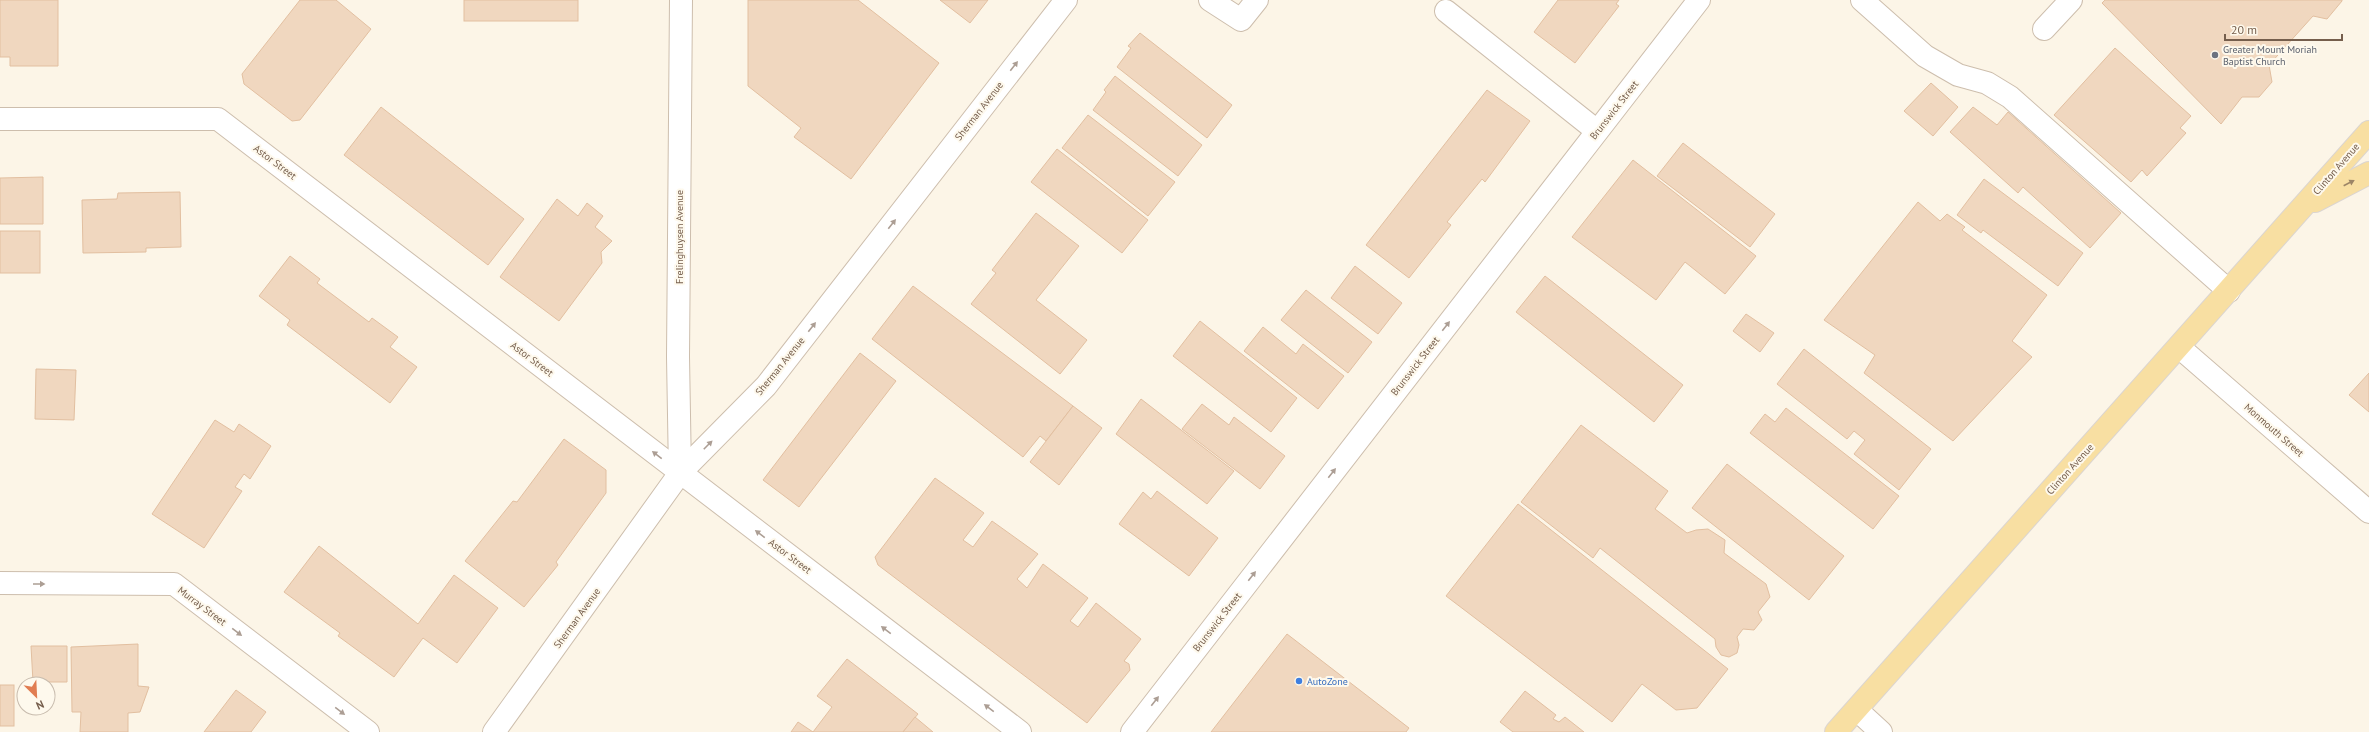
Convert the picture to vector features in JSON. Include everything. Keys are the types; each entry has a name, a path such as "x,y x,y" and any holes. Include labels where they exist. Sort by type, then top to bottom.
{"main road":[{"name":"Clinton Avenue","path":"1836,732 2304,207 2369,132"},
{"name":"Clinton Avenue","path":"2304,207 2369,173"}],"street":[{"name":"Frelinghuysen Avenue","path":"680,473 678,357 681,0"},
{"name":"Sherman Avenue","path":"494,732 680,473 766,386 1066,0"},
{"path":"1210,0 1240,20 1257,0"},
{"name":"Brunswick Street","path":"1132,732 1699,0"},
{"path":"1862,0 1925,56 1958,75 1986,83 2010,97 2229,291"},
{"path":"2044,29 2071,0"},
{"path":"1446,12 1597,131"},
{"name":"Astor Street","path":"0,119 218,119 1020,732"},
{"name":"Monmouth Street","path":"2179,347 2369,512"},
{"name":"Murray Street","path":"0,583 174,584 368,732"},
{"path":"1857,710 1881,732"}],"building":[{"path":"0,0 58,0 58,66 10,66 10,57 0,57"},
{"path":"300,0 336,0 371,29 300,120 292,121 244,84 242,74"},
{"path":"464,0 578,0 578,21 464,21"},
{"path":"748,0 858,0 939,63 851,179 794,137 801,128 748,86"},
{"path":"940,0 988,0 970,23"},
{"path":"1558,0 1619,0 1616,4 1619,6 1575,63 1534,32"},
{"name":"Greater Mount Moriah Baptist Church","path":"2105,0 2342,1 2327,19 2313,16 2269,65 2272,82 2259,97 2242,97 2221,124 2102,3"},
{"path":"1140,33 1232,105 1207,138 1117,67 1131,48 1128,46"},
{"path":"2115,48 2191,116 2180,128 2186,133 2147,176 2142,170 2131,182 2054,115"},
{"path":"1115,76 1202,145 1178,176 1093,110 1106,92 1104,90"},
{"path":"1931,83 1958,107 1933,136 1904,111"},
{"path":"1487,90 1530,121 1485,182 1482,179 1447,222 1451,225 1409,278 1366,245"},
{"path":"381,107 524,219 488,265 344,155"},
{"path":"1973,107 1997,125 2008,112 2121,213 2090,248 2023,187 2018,193 1950,132"},
{"path":"1088,115 1175,182 1148,216 1062,148"},
{"path":"1683,143 1775,214 1750,247 1657,176"},
{"path":"1057,149 1148,220 1122,253 1031,182"},
{"path":"1633,160 1756,256 1725,294 1685,262 1656,300 1572,237"},
{"path":"43,177 43,224 0,224 0,178"},
{"path":"1984,179 2083,253 2058,286 1983,230 1981,233 1957,215"},
{"path":"180,192 181,247 146,248 146,252 83,253 82,200 117,199 118,193"},
{"path":"557,199 578,216 587,203 603,216 595,227 612,241 601,252 602,263 559,321 500,277"},
{"path":"1918,202 1940,221 1947,214 1965,227 1962,230 2047,295 2012,341 2032,357 1953,441 1864,373 1875,355 1824,320"},
{"path":"1036,213 1079,246 1036,300 1087,340 1060,374 971,304 996,273 992,270"},
{"path":"0,231 40,231 40,273 0,273"},
{"path":"290,256 320,279 317,283 369,322 372,318 398,337 390,347 417,367 390,403 287,325 290,320 259,296"},
{"path":"1355,266 1402,303 1378,334 1331,298"},
{"path":"1545,276 1683,385 1654,422 1516,312"},
{"path":"913,286 1073,406 1046,441 1040,436 1023,457 872,339"},
{"path":"1306,290 1372,342 1348,373 1281,320"},
{"path":"1746,314 1774,333 1760,352 1733,331"},
{"path":"1200,321 1297,398 1271,432 1173,356"},
{"path":"1263,327 1296,354 1303,344 1344,376 1318,409 1244,351"},
{"path":"1804,349 1931,449 1899,490 1854,454 1865,440 1854,431 1847,439 1777,384"},
{"path":"860,353 896,381 799,507 763,480"},
{"path":"36,369 76,370 74,420 35,419"},
{"path":"2369,373 2369,412 2349,395"},
{"path":"1141,399 1234,471 1207,504 1116,434"},
{"path":"1202,404 1229,425 1234,417 1285,456 1260,489 1182,429"},
{"path":"1073,406 1102,428 1059,485 1030,462"},
{"path":"1786,408 1899,496 1873,529 1750,433 1765,414 1775,422"},
{"path":"215,420 234,432 239,424 271,446 250,479 244,474 235,487 242,491 204,548 152,514"},
{"path":"1581,425 1668,491 1655,509 1687,533 1696,530 1708,529 1725,540 1724,553 1766,584 1770,597 1758,612 1762,620 1754,630 1743,629 1737,637 1739,645 1737,653 1729,657 1721,655 1716,647 1715,639 1600,548 1593,558 1521,502"},
{"path":"564,439 606,470 606,493 556,562 558,565 524,607 465,561 513,501 517,502"},
{"path":"1727,464 1844,556 1809,600 1692,508"},
{"path":"935,478 984,513 963,540 973,547 992,521 1038,554 1017,579 1027,588 1043,564 1088,598 1070,621 1078,627 1096,603 1141,639 1124,661 1129,664 1130,670 1087,723 878,565 875,557"},
{"path":"1157,491 1218,538 1189,576 1119,524 1143,492 1151,499"},
{"path":"1518,504 1728,669 1697,708 1676,710 1642,684 1612,722 1446,596"},
{"path":"319,546 418,624 454,575 498,608 457,663 423,638 394,677 338,636 340,633 284,592"},
{"name":"AutoZone","path":"1287,634 1409,728 1406,732 1211,732"},
{"path":"138,644 138,686 149,687 140,712 128,713 128,732 80,732 81,712 72,712 71,647"},
{"path":"31,646 67,646 67,682 56,682 56,676 33,676"},
{"path":"847,659 918,714 903,732 813,732 832,707 817,696"},
{"path":"0,685 14,685 14,726 0,726"},
{"path":"236,690 266,712 251,732 204,732"},
{"path":"1525,691 1556,715 1553,719 1559,722 1565,717 1584,732 1513,732 1500,722"},
{"path":"915,717 933,732 903,732"},
{"path":"798,722 813,732 791,732"}],"place":[{"name":"Greater Mount Moriah Baptist Church","path":"2215,55"},
{"name":"AutoZone","path":"1299,681"}]}
